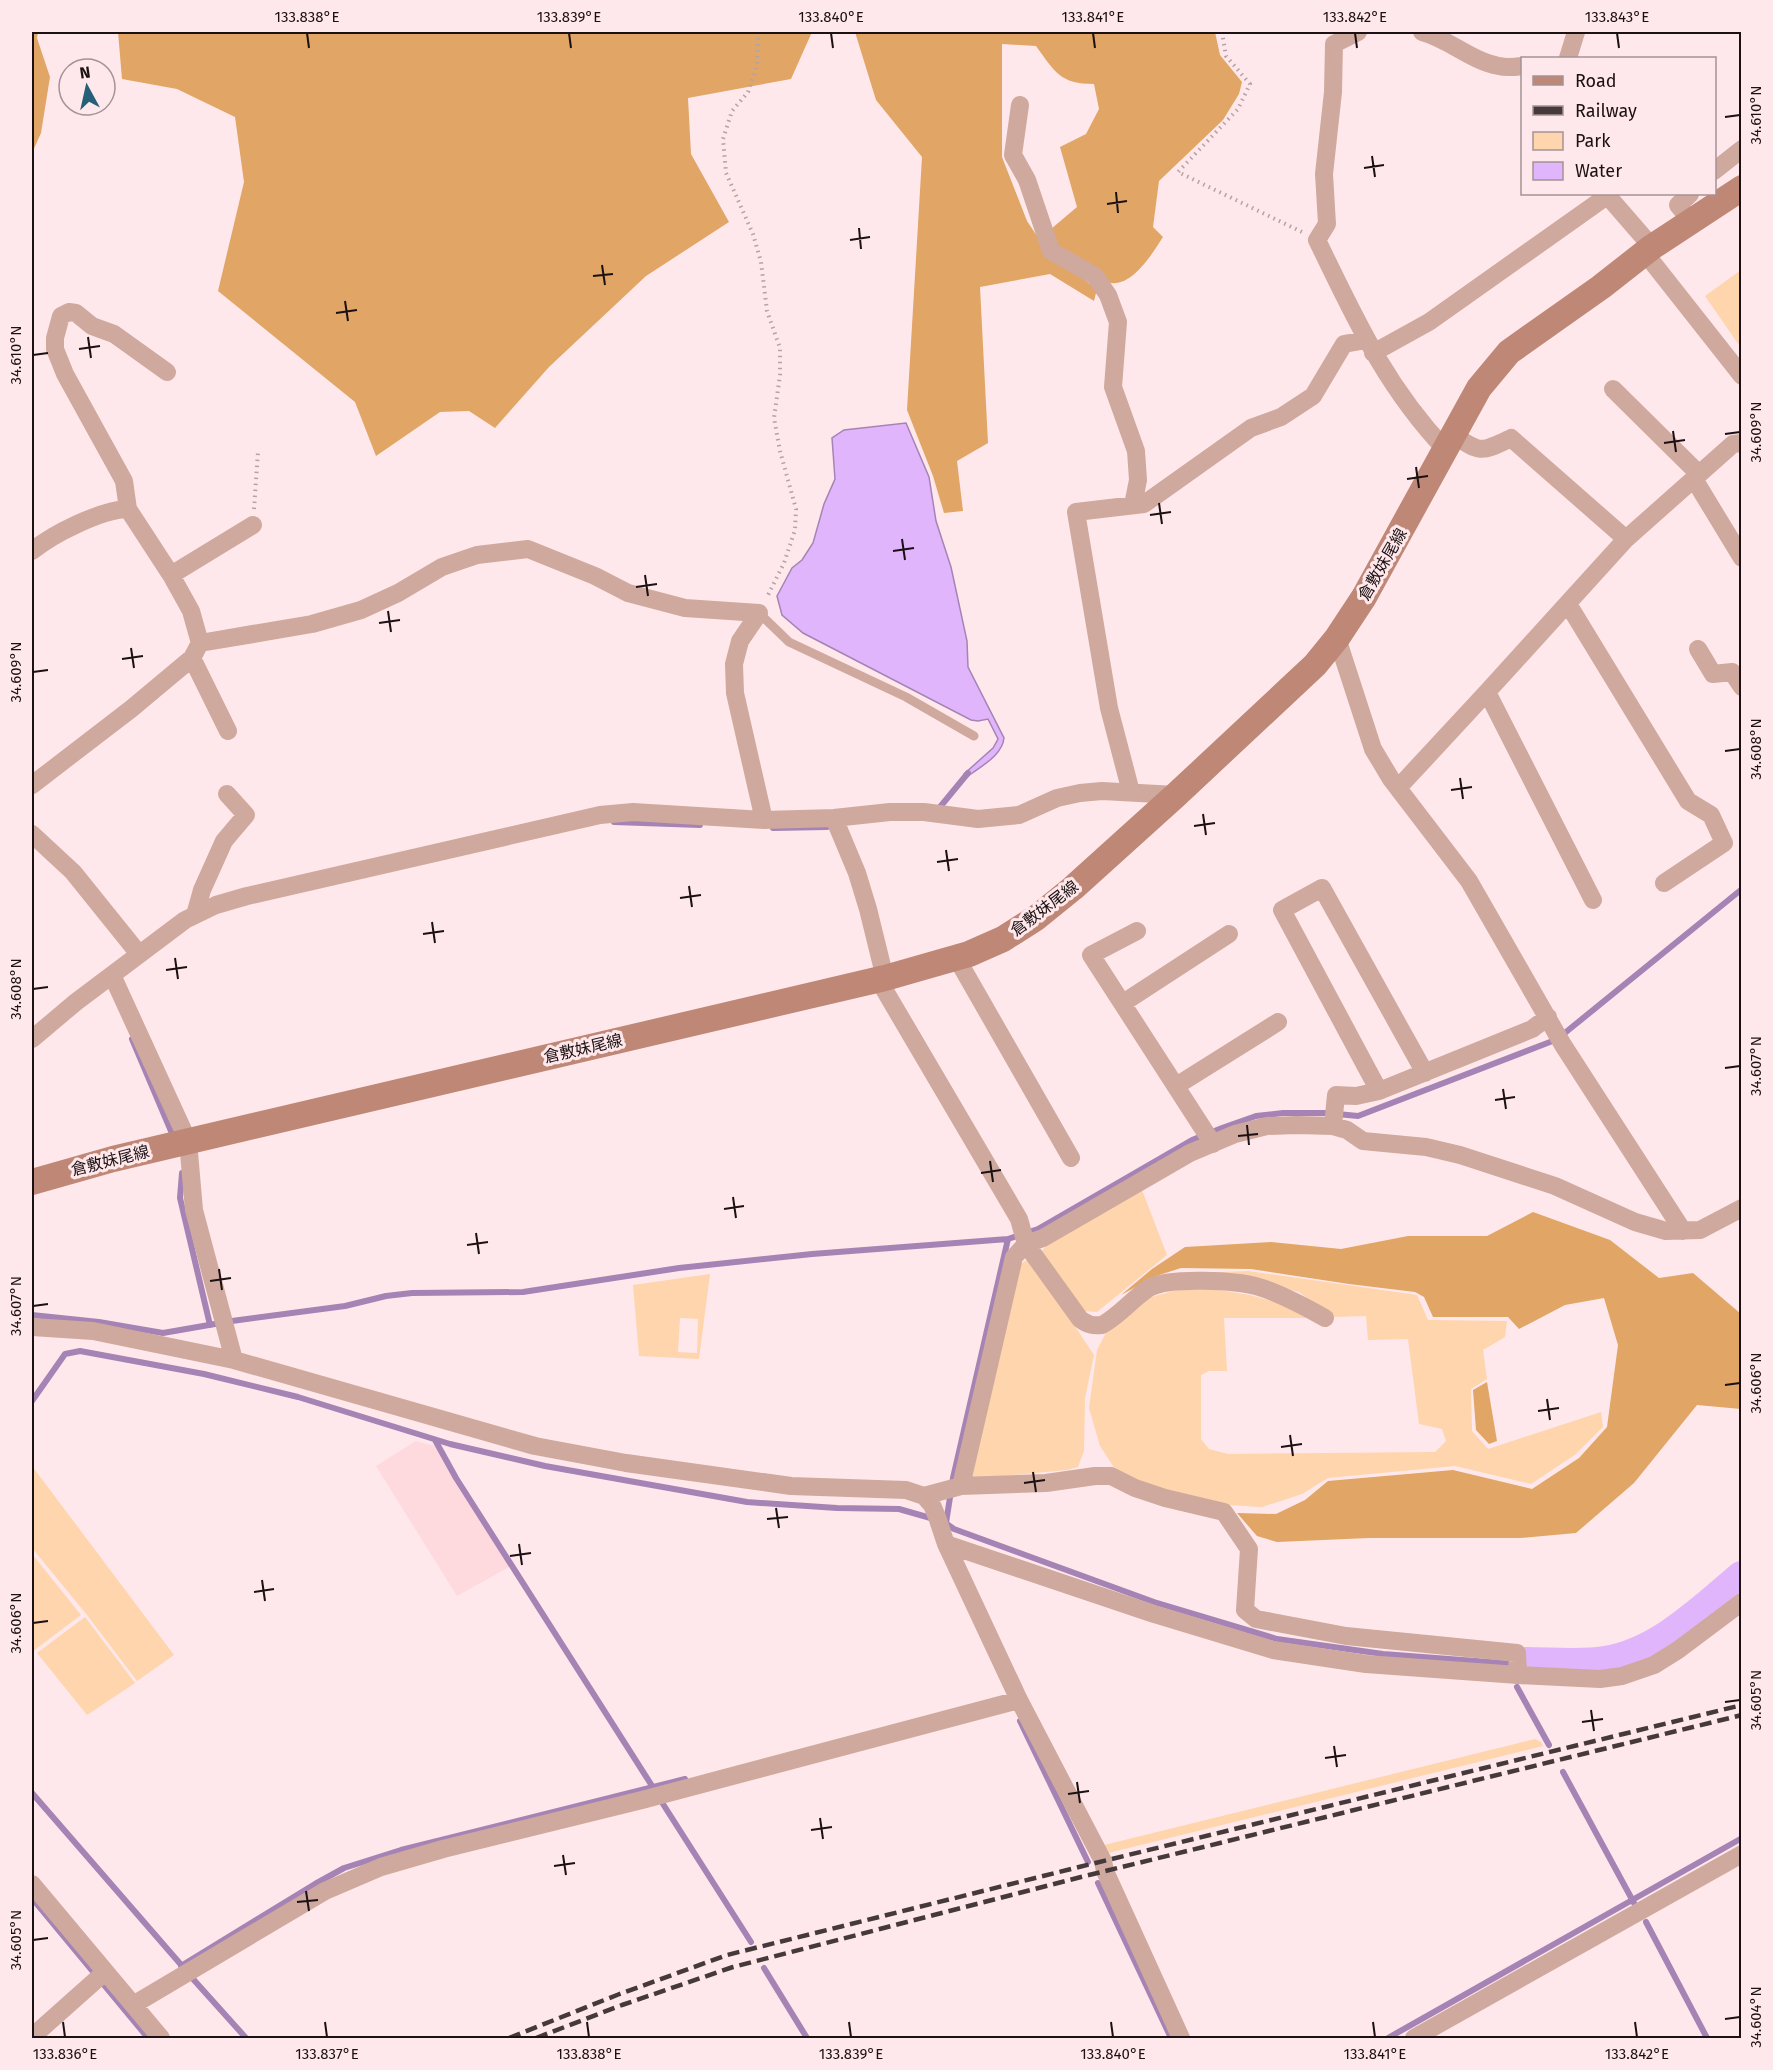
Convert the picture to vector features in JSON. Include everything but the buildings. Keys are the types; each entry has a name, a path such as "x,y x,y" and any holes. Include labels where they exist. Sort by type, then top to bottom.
{"main road":[{"name":"倉敷妹尾線","path":"32,1182 85,1166 188,1141 882,978 956,957 1003,939 1036,918 1073,888 1307,673 1337,638 1364,597 1479,388 1509,352 1648,250 1742,188"}],"street":[{"path":"1358,32 1334,44 1333,92 1324,174 1327,224 1317,240 1369,346 1420,422 1450,442 1486,450 1510,438 1626,539"},
{"path":"1422,32 1434,35 1499,67 1521,66"},
{"path":"1568,57 1576,32"},
{"path":"1020,105 1013,155 1027,180 1052,251 1095,276 1108,295 1118,322 1113,387 1136,451 1138,480 1133,505"},
{"path":"1716,169 1742,149"},
{"path":"1131,792 1109,708 1076,512 1144,504 1251,428 1281,417 1313,396 1344,344 1369,346 1429,322 1606,195 1742,376"},
{"path":"1689,195 1678,205 1691,221"},
{"path":"167,372 114,334 92,326 76,313 69,312 61,316 55,338 56,349 65,374 124,481 128,509 171,575 191,611 196,650 228,731"},
{"path":"1613,389 1696,477 1742,558"},
{"path":"1398,788 1626,539 1733,444 1742,443"},
{"path":"32,551 40,544 77,525 116,509 128,509"},
{"path":"171,575 253,525"},
{"path":"32,785 131,709 196,650 312,624 370,606 398,593 442,567 477,555 528,549 595,576 628,593 686,608 759,613"},
{"path":"1568,604 1688,801 1710,815 1724,843 1664,883"},
{"path":"759,613 740,641 734,664 735,693 764,820"},
{"path":"1337,638 1373,749 1398,788 1469,881 1555,1030 1683,1231"},
{"path":"1698,649 1713,674 1732,672 1742,687"},
{"path":"1487,692 1593,900"},
{"path":"32,1039 76,1002 185,920 216,905 600,815 633,812 764,820 924,812 978,819 1019,815 1056,798 1080,793 1131,792 1176,795"},
{"path":"195,915 202,890 224,841 246,815 227,794"},
{"path":"834,818 860,882 882,978 1025,1237 1080,1319 1094,1326 1109,1321 1150,1288 1170,1282 1232,1283 1257,1286 1292,1300 1325,1318"},
{"path":"32,834 73,872 139,954"},
{"path":"1379,1091 1282,910 1322,888 1425,1073"},
{"path":"1137,931 1091,955 1208,1137"},
{"path":"1123,1003 1229,934"},
{"path":"956,957 1071,1158"},
{"path":"112,975 188,1141 194,1210 234,1360"},
{"path":"1176,1086 1278,1022"},
{"path":"1334,1117 1336,1095 1356,1095 1379,1091 1532,1029 1555,1030"},
{"path":"1025,1237 1043,1238 1190,1153 1208,1137 1334,1117"},
{"path":"1334,1117 1363,1141 1426,1148 1460,1155 1555,1186 1635,1222 1666,1231 1701,1230 1742,1208"},
{"path":"953,1487 1014,1257 1025,1237"},
{"path":"32,1327 93,1331 234,1360 535,1446 719,1477 791,1486 906,1490 924,1496 932,1505 1019,1700 1104,1866 1180,2038"},
{"path":"924,1496 953,1487 1046,1484 1095,1476 1111,1476 1135,1488 1165,1498 1224,1512 1249,1550 1245,1610 1256,1619 1346,1636 1517,1653 1518,1667"},
{"path":"941,1529 1154,1614 1273,1650 1366,1664 1518,1667 1600,1679 1622,1676 1654,1665 1742,1602"},
{"path":"133,2005 325,1891 381,1867 1019,1700"},
{"path":"1414,2038 1742,1854"},
{"path":"35,1896 105,1972 161,2038"},
{"path":"32,2037 105,1972"}],"lane":[{"path":"759,613 789,642 906,697 974,736"}],"path":[{"path":"758,32 757,65 748,92 732,111 723,139 726,173 753,234 761,262 767,311 780,348 780,375 774,418 780,451 796,509 795,530 788,552 759,613"},
{"path":"1222,32 1226,56 1250,84 1239,109 1178,172 1317,240"},
{"path":"253,525 258,452"}],"shaded area":[{"path":"32,32 38,32 37,38 50,77 41,133 32,153"},
{"path":"118,32 812,32 791,79 688,98 691,154 729,222 646,276 549,367 495,428 469,411 440,412 376,456 355,402 218,291 244,182 235,117 177,89 122,79"},
{"path":"855,32 1215,32 1220,55 1242,82 1239,94 1223,120 1159,181 1153,227 1163,237 1153,253 1131,277 1122,282 1113,283 1092,274 1054,245 1051,229 1077,207 1060,147 1086,134 1099,109 1094,84 1073,82 1059,75 1036,46 1002,44 1002,157 1027,221 1049,254 1097,289 1094,301 1050,274 980,287 988,443 957,461 963,511 944,513 933,476 907,410 922,157 876,100"},
{"path":"1533,1212 1610,1240 1659,1278 1693,1273 1741,1314 1741,1409 1697,1405 1634,1483 1576,1533 1520,1538 1369,1538 1277,1542 1257,1536 1237,1513 1276,1514 1305,1500 1328,1481 1453,1470 1532,1489 1579,1458 1607,1427 1618,1345 1604,1298 1565,1305 1519,1329 1508,1317 1433,1317 1424,1297 1415,1292 1251,1269 1181,1268 1156,1276 1121,1295 1152,1269 1185,1247 1271,1242 1341,1249 1408,1236 1487,1236"},
{"path":"1487,1382 1497,1441 1489,1444 1476,1430 1473,1390"},
{"path":"416,1441 435,1446 509,1567 457,1596 376,1466"}],"green space":[{"path":"1741,270 1741,348 1705,296"},
{"path":"1142,1190 1167,1255 1097,1312 1084,1311 1044,1257 1042,1251 1045,1247"},
{"path":"1030,1258 1094,1355 1085,1398 1084,1451 1078,1467 1067,1470 971,1479 1019,1265"},
{"path":"1248,1271 1417,1295 1428,1320 1507,1321 1505,1337 1483,1350 1487,1379 1471,1389 1472,1431 1488,1449 1601,1412 1603,1427 1576,1454 1531,1484 1455,1466 1328,1478 1302,1494 1262,1507 1212,1504 1154,1489 1117,1472 1100,1446 1089,1408 1097,1350 1111,1323 1144,1299 1177,1290 1213,1289 1250,1295 1283,1304 1312,1318 1224,1318 1227,1371 1209,1371 1201,1375 1201,1439 1209,1449 1228,1454 1435,1452 1446,1441 1442,1429 1419,1424 1408,1339 1368,1340 1366,1316 1333,1317 1299,1292 1229,1275 1176,1274"},
{"path":"710,1274 699,1359 639,1356 633,1285","holes":["680,1318 698,1319 697,1353 678,1352"]},
{"path":"32,1466 174,1655 137,1681 32,1548"},
{"path":"32,1554 81,1615 32,1652"},
{"path":"85,1617 135,1683 87,1715 37,1653"},
{"path":"1535,1739 1543,1746 1104,1854 1104,1845"}],"water":[{"path":"906,423 929,477 936,521 951,567 967,641 968,667 1004,738 995,755 967,777 964,774 993,748 998,739 988,719 971,720 803,633 782,615 777,596 792,568 802,560 813,543 824,504 835,479 832,438 844,430"}],"waterway":[{"path":"940,807 968,773"},
{"path":"614,822 700,825"},
{"path":"773,828 827,827"},
{"path":"32,1315 99,1322 163,1333 345,1306 386,1296 412,1293 523,1292 679,1268 812,1254 1008,1239 1038,1229 1192,1140 1222,1128 1256,1116 1283,1113 1358,1116 1550,1042 1566,1032 1742,889"},
{"path":"132,1039 171,1131"},
{"path":"182,1173 180,1198 210,1325"},
{"path":"946,1523 953,1478 1008,1239"},
{"path":"32,1401 65,1354 80,1351 204,1374 298,1397 450,1444 545,1466 747,1502 837,1508 899,1509 934,1519"},
{"path":"435,1440 456,1478 654,1789"},
{"path":"944,1522 954,1529 1154,1602 1277,1639 1383,1654 1515,1664"},
{"path":"1526,1664 1596,1664 1643,1651 1678,1630 1742,1578"},
{"path":"1517,1687 1549,1745"},
{"path":"1020,1721 1088,1862"},
{"path":"1563,1772 1634,1903"},
{"path":"181,1966 344,1868 401,1850 685,1779"},
{"path":"32,1793 183,1967"},
{"path":"663,1804 751,1942"},
{"path":"1388,2038 1742,1838"},
{"path":"1098,1883 1171,2038"},
{"path":"32,1898 148,2038"},
{"path":"1646,1922 1707,2038"},
{"path":"764,1968 807,2038"},
{"path":"193,1979 246,2038"}],"railway":[{"path":"509,2038 727,1955 1742,1705"},
{"path":"536,2038 622,2005 733,1967 1081,1877 1742,1715"}]}
